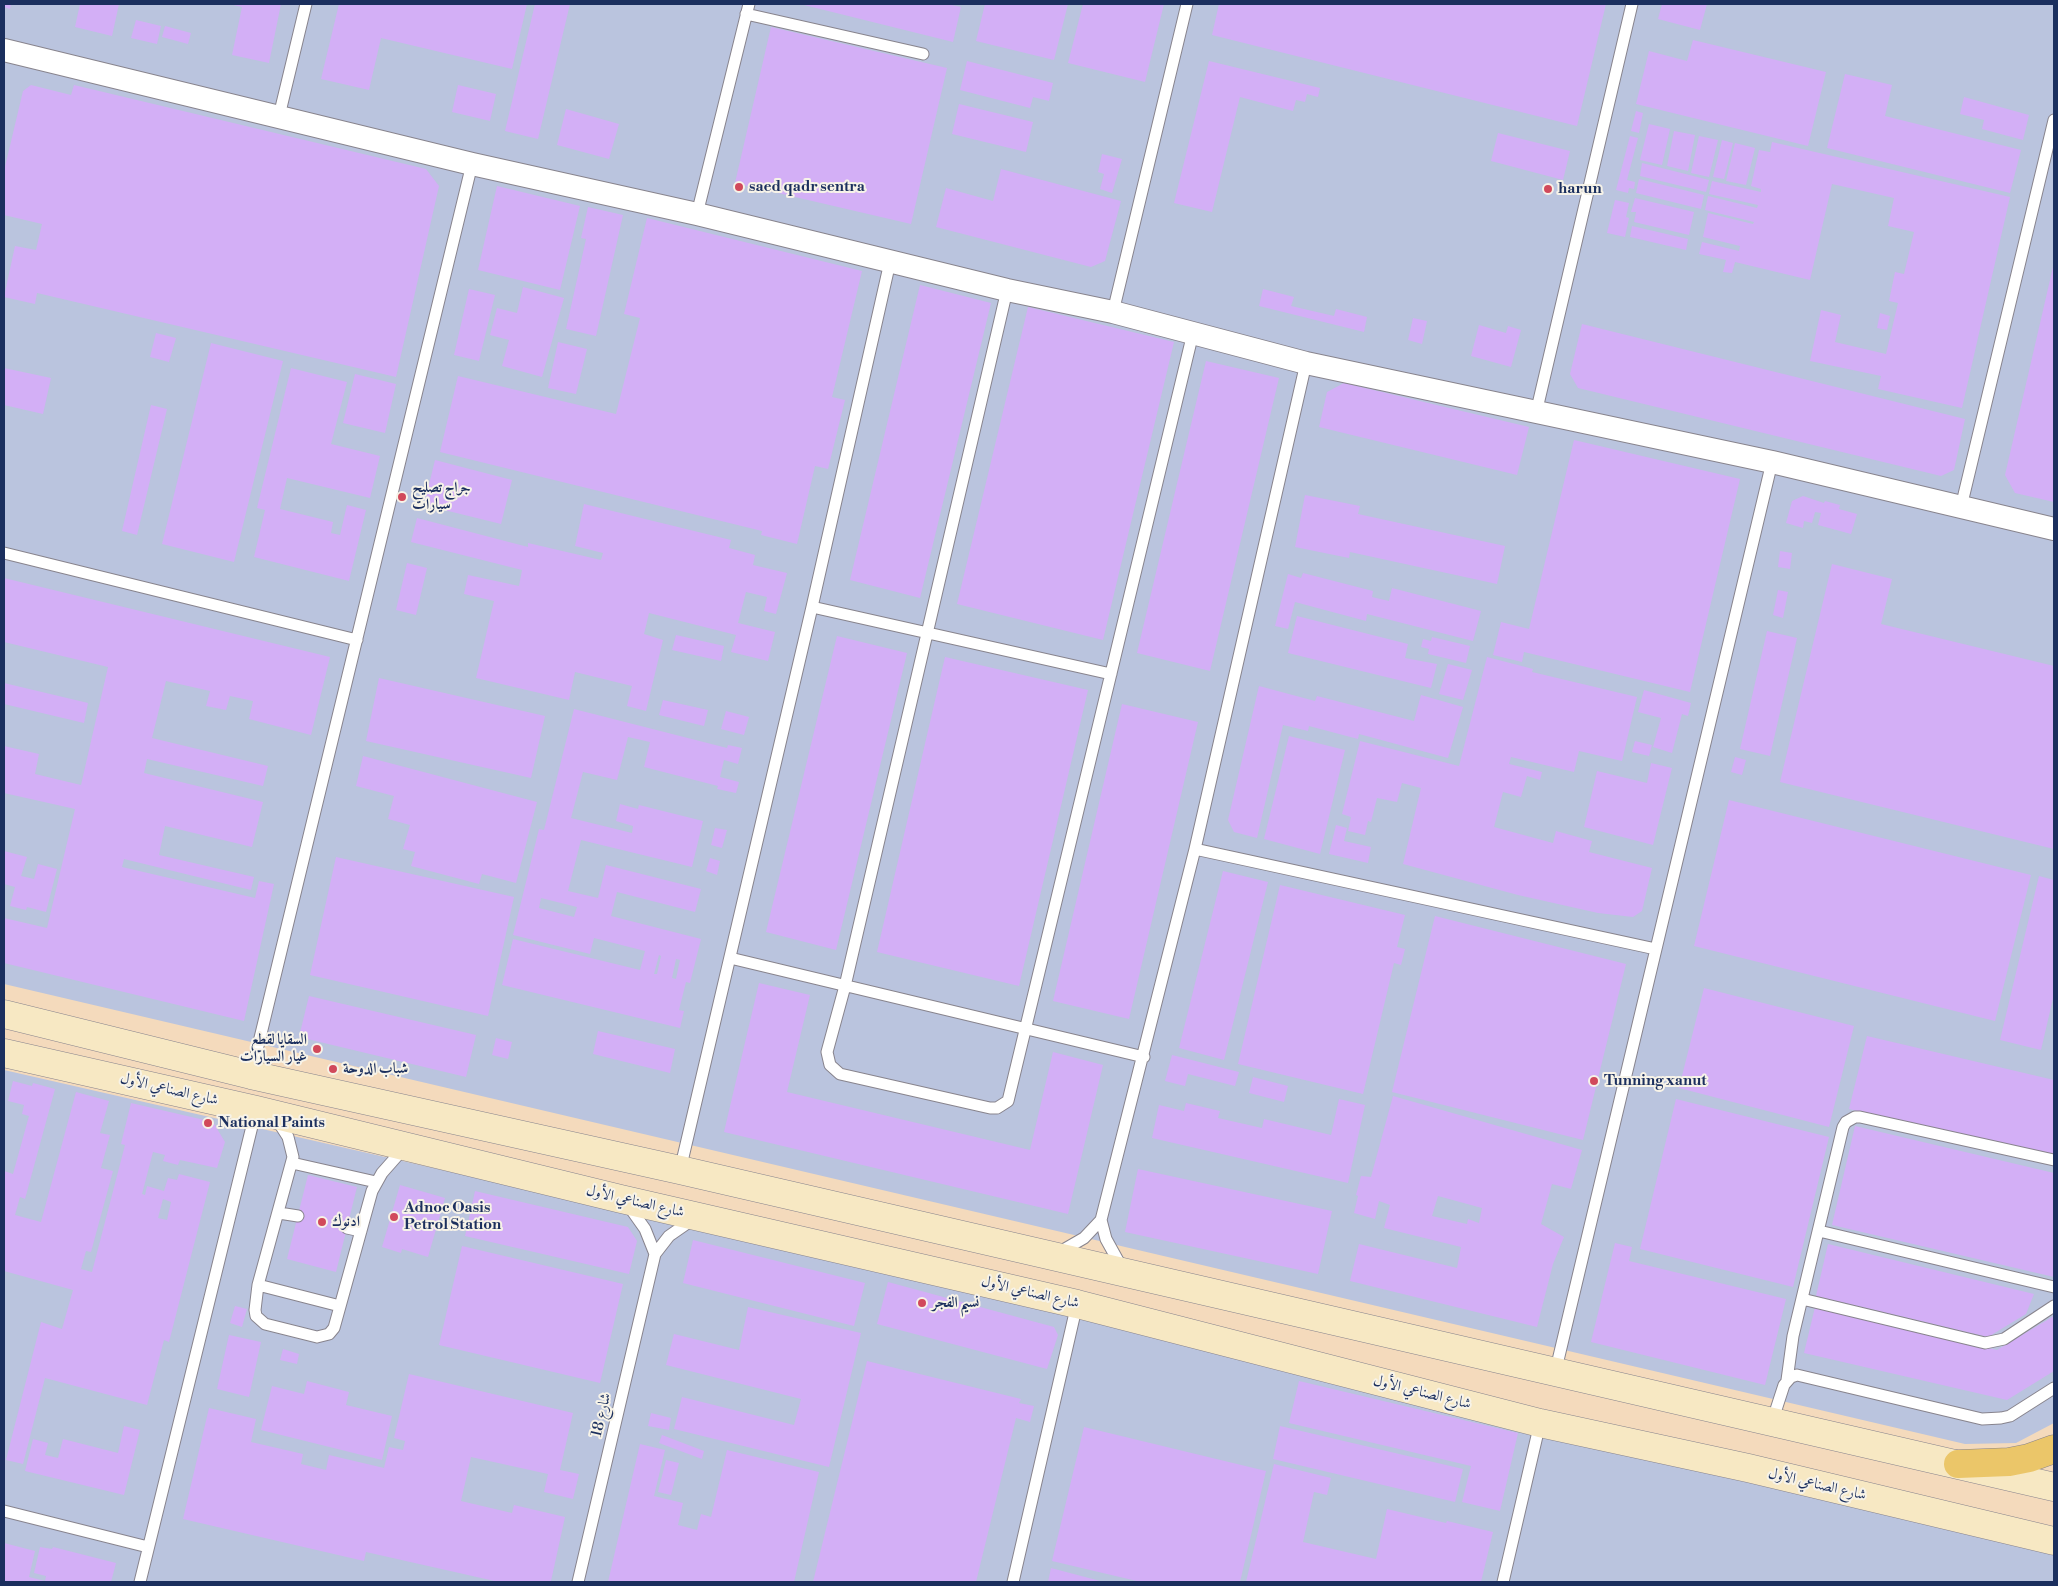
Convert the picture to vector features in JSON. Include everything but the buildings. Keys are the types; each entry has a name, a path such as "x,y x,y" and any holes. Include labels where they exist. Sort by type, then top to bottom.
{"main road":[{"path":"4,1014 251,1074 680,1170 2054,1487"},
{"name":"شارع الصناعي الأول","path":"4,1052 264,1112 621,1199 1077,1304 1540,1423 1748,1468 2054,1541"},
{"path":"1958,1464 2009,1462 2029,1458 2054,1449"}],"street":[{"path":"4,50 472,164 697,214 1007,290 1113,312 1306,363 1772,462 2054,529"}],"lane":[{"path":"279,116 306,4"},
{"path":"1113,312 1187,4"},
{"path":"1536,413 1632,4"},
{"path":"697,214 748,9 923,54"},
{"path":"1961,507 2054,120"},
{"path":"251,1074 472,164"},
{"path":"680,1170 812,607 890,262"},
{"path":"1007,290 846,986 827,1052 830,1065 840,1074 997,1108 1008,1101 1193,333"},
{"path":"1050,1256 1062,1252 1078,1242 1101,1220 1144,1058 1195,849 1306,363"},
{"path":"1555,1373 1772,462"},
{"path":"4,553 357,640"},
{"path":"812,607 1111,674"},
{"path":"1195,849 1656,949"},
{"path":"730,958 1144,1058"},
{"path":"264,1112 291,1144 292,1164 258,1285 255,1310 260,1321 270,1326 316,1337 325,1336 334,1328 376,1182 406,1146"},
{"path":"140,1582 264,1112"},
{"path":"1772,1422 1787,1380 1790,1351 1843,1127 1846,1122 1855,1117 2054,1160"},
{"path":"292,1164 376,1182"},
{"path":"621,1199 645,1229 655,1254"},
{"path":"279,1213 298,1216"},
{"name":"شارع 18","path":"578,1582 655,1254 661,1244 678,1228 698,1216"},
{"path":"1101,1220 1110,1248 1125,1273"},
{"path":"347,1228 361,1231"},
{"path":"1818,1231 2054,1287"},
{"path":"258,1285 340,1306"},
{"path":"1802,1299 1986,1343 2004,1339 2054,1306"},
{"path":"1013,1582 1077,1304"},
{"path":"1787,1380 1797,1375 1804,1375 1982,1419 2010,1416 2054,1388"},
{"path":"1502,1582 1540,1423"},
{"path":"4,1511 148,1547"}],"shaded area":[{"path":"4,4 2054,4 2054,1423 2016,1443 1965,1444 4,984"},
{"path":"4,1070 2054,1538 2054,1582 4,1582"}],"place":[{"name":"saed qadr sentra","path":"739,187"},
{"name":"harun","path":"1548,189"},
{"name":"جراج تصليح سيارات","path":"402,497"},
{"name":"السقايا لقطع غيار السيارات","path":"317,1049"},
{"name":"شباب الدوحة","path":"333,1069"},
{"name":"Tunning xanut","path":"1594,1081"},
{"name":"National Paints","path":"208,1123"},
{"name":"Adnoc Oasis Petrol Station","path":"394,1217"},
{"name":"ادنوك","path":"322,1222"},
{"name":"نسيم الفجر","path":"922,1303"}]}
